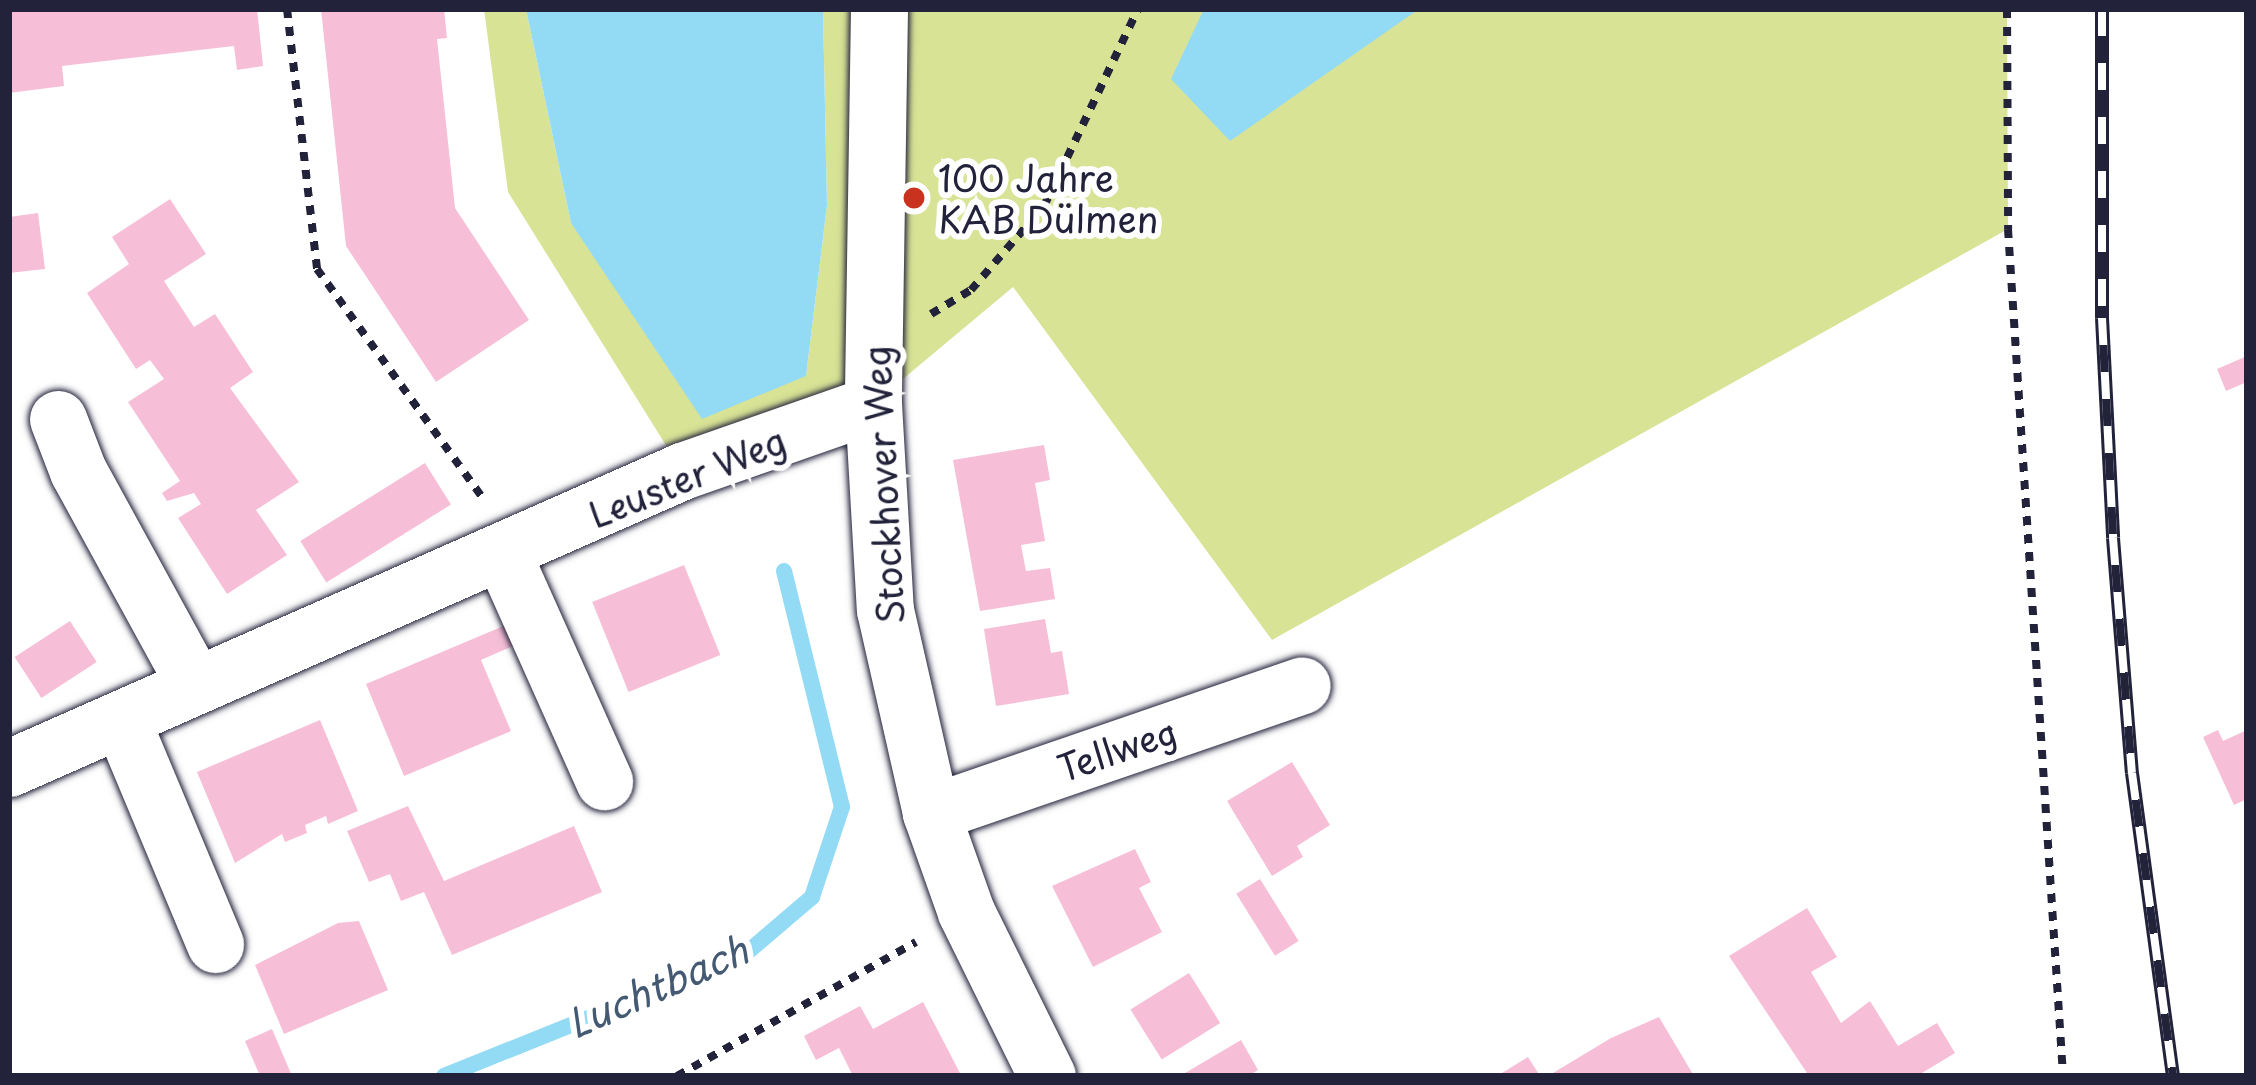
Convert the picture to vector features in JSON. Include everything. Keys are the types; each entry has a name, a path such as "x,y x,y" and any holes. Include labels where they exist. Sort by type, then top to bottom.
{"street":[{"name":"Stockhover Weg","path":"879,9 874,376 884,610 932,813 966,912 1047,1076"},
{"name":"Leuster Weg","path":"9,768 511,552 874,376"},
{"path":"58,419 78,471 195,685"},
{"path":"511,552 604,781"},
{"name":"Tellweg","path":"932,813 1302,685"},
{"path":"121,719 215,944"}],"path":[{"path":"287,9 317,269 511,552"},
{"path":"874,376 971,290 1044,206 1138,9"},
{"path":"2007,9 2008,229 2063,1076"},
{"path":"677,1076 966,912"}],"green space":[{"path":"484,9 526,9 571,223 806,376 827,205 823,9 2007,9 2008,229 1272,640 1013,287 873,404 682,471 508,192"}],"water":[{"path":"526,9 823,9 827,205 806,376 702,419 571,223"},
{"path":"1204,9 1419,9 1230,141 1171,79"}],"building":[{"path":"9,9 257,9 263,66 237,70 234,46 62,66 64,86 9,93"},
{"path":"321,9 444,9 447,38 437,39 455,208 529,320 436,382 346,246"},
{"path":"170,199 206,254 164,281 194,327 215,314 253,372 230,388 299,482 256,510 287,555 227,594 178,518 201,504 194,493 167,501 162,493 180,481 128,402 164,379 150,360 136,369 87,293 129,264 112,237"},
{"path":"38,213 45,269 9,273 9,217"},
{"path":"2247,356 2247,382 2226,391 2217,369"},
{"path":"1044,445 1050,480 1035,483 1045,541 1021,545 1026,571 1050,568 1055,599 980,611 953,460"},
{"path":"425,463 451,505 326,582 300,541"},
{"path":"684,565 720,655 629,692 592,602"},
{"path":"1045,619 1051,653 1062,651 1069,694 996,706 984,629"},
{"path":"70,621 97,662 41,698 15,657"},
{"path":"513,622 522,642 481,660 511,731 404,776 366,684"},
{"path":"320,720 358,811 328,824 326,816 305,825 307,833 285,842 282,834 235,863 197,772"},
{"path":"2218,730 2223,741 2247,730 2247,799 2234,805 2203,737"},
{"path":"1292,762 1330,825 1297,846 1303,857 1272,876 1227,801"},
{"path":"408,806 444,881 574,826 602,892 452,955 424,892 401,901 390,874 369,882 347,831"},
{"path":"1135,849 1151,882 1139,888 1162,932 1093,967 1052,886"},
{"path":"1260,879 1299,941 1275,956 1236,894"},
{"path":"1807,908 1837,957 1811,972 1841,1023 1870,1001 1898,1046 1937,1023 1955,1053 1917,1076 1809,1076 1729,956"},
{"path":"359,921 388,990 284,1034 255,965 338,923"},
{"path":"1189,973 1220,1023 1162,1060 1130,1010"},
{"path":"923,1002 960,1073 853,1076 839,1048 816,1060 804,1036 860,1006 873,1029"},
{"path":"1659,1017 1694,1076 1548,1076 1611,1038"},
{"path":"272,1029 292,1076 260,1076 245,1041"},
{"path":"1241,1040 1258,1070 1248,1076 1180,1076"},
{"path":"1528,1057 1540,1076 1497,1076"}],"waterway":[{"name":"Luchtbach","path":"444,1076 743,956 812,897 842,807 784,571"}],"railway":[{"path":"2102,9 2102,318 2113,538 2132,773 2173,1076"}],"place":[{"name":"100 Jahre KAB Dülmen","path":"914,198"}]}
